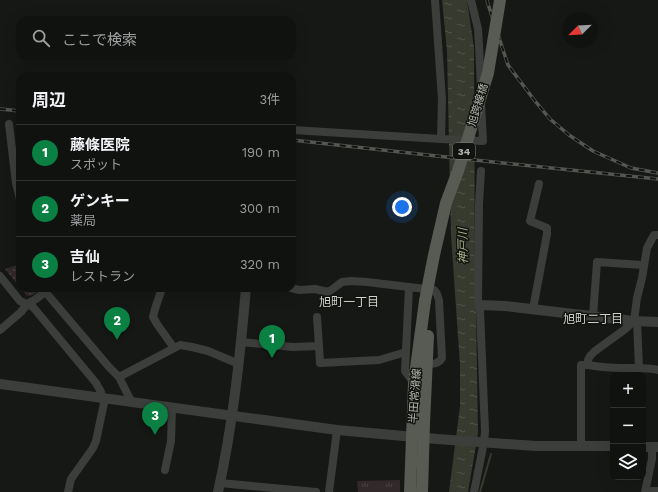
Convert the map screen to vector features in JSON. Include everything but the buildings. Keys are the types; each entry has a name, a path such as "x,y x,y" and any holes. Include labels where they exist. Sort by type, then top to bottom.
{"main road":[{"name":"旭跨線橋","path":"427,301 434,255 446,203 458,171 488,73 500,0"},
{"name":"旭跨線橋","path":"427,301 448,216 492,73 504,0"},
{"name":"半田常滑線","path":"410,492 426,364 427,301"},
{"name":"半田常滑線","path":"422,492 414,383 427,301"}],"street":[{"path":"435,0 442,99 442,139"},
{"path":"296,130 476,142 483,141 480,45 471,0"},
{"path":"9,124 16,166"},
{"path":"474,492 484,442 485,423 480,310 478,300 478,212 481,171"},
{"path":"532,309 547,234 547,228 530,221 539,184"},
{"path":"639,368 636,321 637,298 647,248 654,235 658,235"},
{"path":"593,316 597,262 643,265"},
{"path":"0,276 20,301 33,307 96,383 103,398 104,404 96,441 71,479 68,492"},
{"path":"296,289 315,289 328,292 342,282 351,281 434,290 439,300 442,358 437,363 426,364"},
{"path":"409,287 405,370 414,383"},
{"path":"0,330 21,312 27,304 36,299 42,292"},
{"path":"46,292 119,377 131,401"},
{"path":"160,292 153,317 174,348"},
{"path":"246,292 239,364 232,415 219,488 316,492"},
{"path":"479,305 505,306 636,321 658,322"},
{"path":"317,317 320,363 379,360 406,352"},
{"path":"588,365 590,356 636,321"},
{"path":"241,342 293,347 319,346"},
{"path":"119,377 180,345 208,351 239,364"},
{"path":"581,446 581,365 623,368 653,368 658,370"},
{"path":"0,384 337,430 536,446 610,446"},
{"path":"165,470 172,442 172,407"},
{"path":"329,492 337,430"},
{"path":"651,447 652,459 646,492 658,492"}],"green space":[{"path":"16,265 16,282 5,269"},
{"path":"24,292 37,292 33,295 27,296"},
{"path":"400,480 400,492 358,492 357,481"}],"water":[{"name":"神戸川","path":"442,0 467,0 474,48 475,298 478,433 468,492 449,492 460,406 460,365 451,235 447,51"}],"waterway":[{"path":"480,492 491,454"}],"railway":[{"path":"487,0 508,65 550,119 569,135 593,151 631,168 658,173"},
{"path":"0,109 16,111"},
{"path":"296,140 658,179"}],"place":[{"name":"ゲンキー","path":"117,340"},
{"name":"藤條医院","path":"272,358"},
{"name":"吉仙","path":"155,435"}],"district":[{"name":"旭町一丁目","path":"349,302"},
{"name":"旭町二丁目","path":"593,319"}]}
